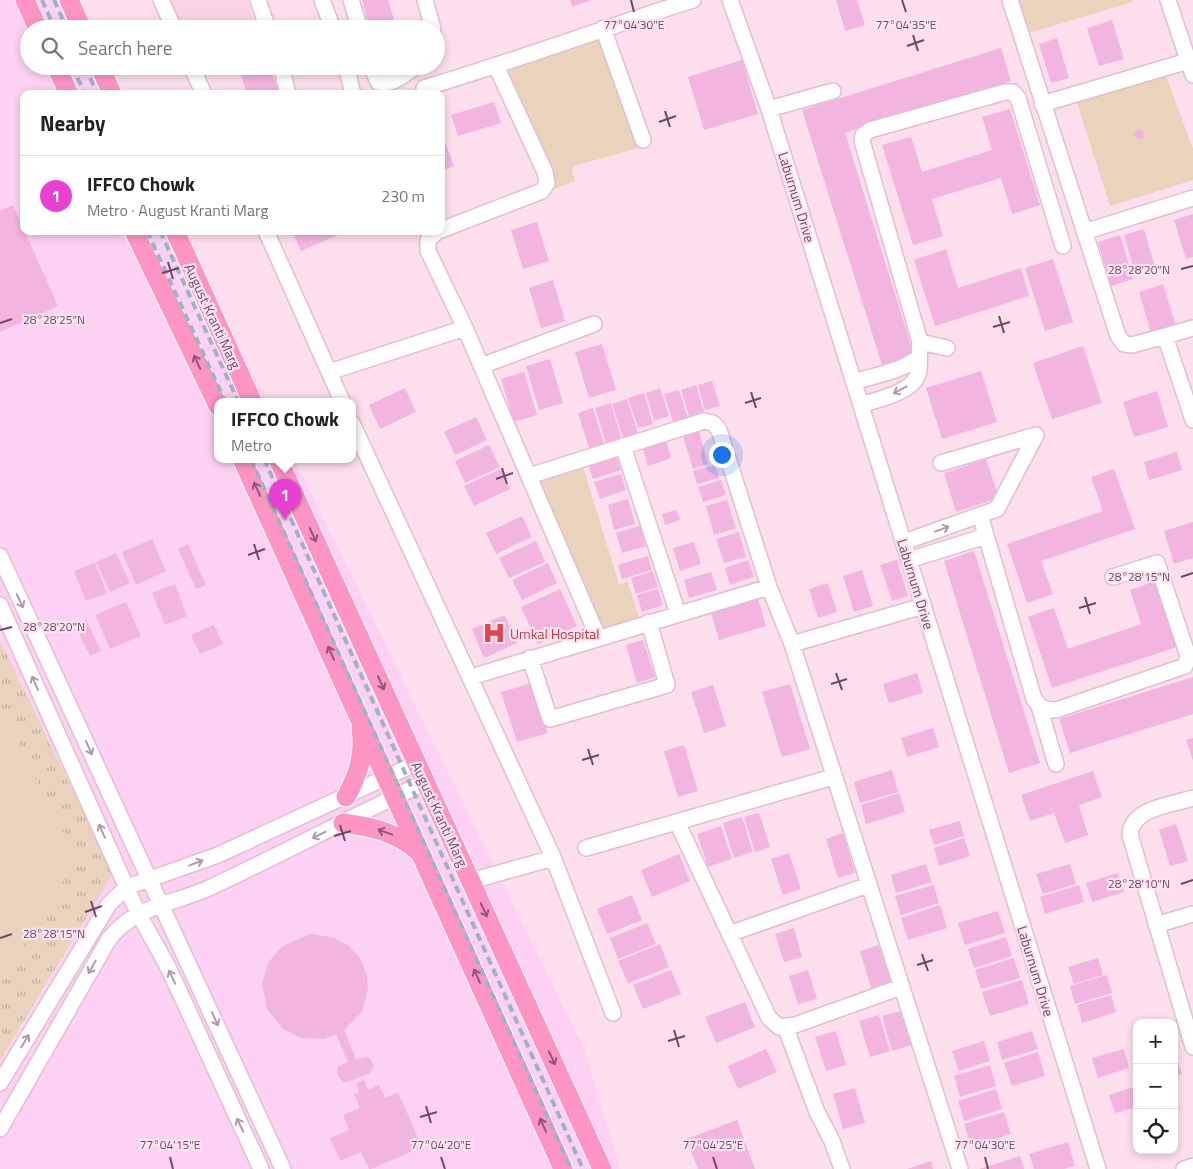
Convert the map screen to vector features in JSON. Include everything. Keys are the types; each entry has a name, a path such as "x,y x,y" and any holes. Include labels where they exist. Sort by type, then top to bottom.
{"main road":[{"path":"25,0 34,20"},
{"path":"69,0 78,20"},
{"path":"60,75 67,90"},
{"path":"104,75 110,90"},
{"path":"136,235 214,398"},
{"name":"August Kranti Marg","path":"177,235 251,398"},
{"path":"244,463 563,1169"},
{"name":"August Kranti Marg","path":"280,463 602,1169"},
{"path":"346,797 355,780 361,760 362,737 358,714"},
{"path":"343,823 372,827 395,835 422,855"}],"street":[{"path":"161,0 170,20"},
{"path":"258,0 265,20"},
{"path":"322,0 329,20"},
{"path":"351,0 357,20"},
{"path":"425,0 431,20"},
{"path":"424,88 496,66 603,28 694,0"},
{"name":"Laburnum Drive","path":"730,0 770,109 1098,1169"},
{"path":"1010,0 1118,336 1124,344 1132,345 1193,328"},
{"path":"1042,104 1191,68 1168,0"},
{"path":"603,28 643,140"},
{"path":"445,228 542,191 547,183 545,172 496,66"},
{"path":"195,75 202,90"},
{"path":"283,75 287,90"},
{"path":"348,75 352,90"},
{"path":"375,75 378,82 384,84 390,83 402,75"},
{"path":"770,109 834,90"},
{"path":"861,405 900,391 916,380 919,371 919,350 862,141 863,135 870,130 1005,92 1013,92 1018,98 1063,246"},
{"path":"1084,232 1193,198"},
{"path":"268,235 341,398"},
{"path":"432,235 428,251 481,366 598,637"},
{"path":"481,366 594,324"},
{"path":"329,372 464,328"},
{"path":"1165,336 1193,420"},
{"path":"919,350 947,348"},
{"path":"854,382 912,364 919,350"},
{"path":"529,476 704,421 713,423 719,430 769,587 792,644 960,1169"},
{"path":"356,432 553,858 613,1013"},
{"path":"904,542 998,509 1036,435 941,463"},
{"path":"623,446 678,614"},
{"path":"980,515 1034,699 1039,706 1056,764"},
{"path":"909,560 986,536"},
{"path":"0,556 283,1169"},
{"path":"1039,706 1046,710 1056,710 1185,666 1188,656 1157,563 1113,577"},
{"path":"471,677 598,637 769,587"},
{"path":"0,605 138,913 168,969 261,1169"},
{"path":"792,644 923,606"},
{"path":"530,658 550,720 667,685 649,622"},
{"path":"0,1083 104,911 118,893 127,887 218,855 417,763"},
{"path":"586,848 833,777"},
{"path":"0,1129 109,939 123,923 138,913 207,889 426,782"},
{"path":"1192,1041 1133,846 1130,826 1135,818 1143,813 1193,798"},
{"path":"676,822 769,1018 779,1027 795,1025 901,987"},
{"path":"471,881 553,858"},
{"path":"729,934 868,885"},
{"path":"1156,925 1193,914"},
{"path":"785,1026 817,1112 832,1141 842,1169"},
{"path":"1184,1169 1193,1166"}],"shaded area":[{"path":"0,0 69,0 79,20 20,20 20,75 106,75 113,90 20,90 20,235 185,235 265,398 214,398 214,463 296,463 584,1049 620,1169 0,1169"},
{"path":"164,0 247,0 253,20 172,20"}],"green space":[{"path":"1015,0 1131,0 1132,2 1026,34"},
{"path":"601,33 642,147 574,166 572,171 575,181 552,190 553,183 502,68"},
{"path":"1165,73 1193,149 1193,180 1110,206 1076,100"},
{"path":"583,467 619,584 628,582 639,619 602,630 537,481"},
{"path":"0,641 113,873 0,1060"},
{"path":"0,708 77,859 0,984"}],"building":[{"path":"362,0 388,0 394,20 368,20"},
{"path":"570,0 592,0 572,7"},
{"path":"836,0 857,0 865,25 845,31"},
{"path":"1112,20 1124,59 1099,66 1087,28"},
{"path":"1057,38 1069,78 1051,83 1039,44"},
{"path":"1001,48 1011,81 845,133 914,355 882,365 802,110"},
{"path":"742,60 758,114 704,130 688,77"},
{"path":"241,75 273,75 278,90 246,90"},
{"path":"494,102 501,123 458,136 451,115"},
{"path":"1010,109 1040,205 1012,214 1001,178 932,199 943,236 913,245 882,145 911,137 922,172 992,150 982,117"},
{"path":"1137,129 1141,129 1144,134 1143,138 1137,139 1134,136 1134,132"},
{"path":"445,144 454,166 445,169"},
{"path":"13,205 20,221 20,235 26,235 58,306 0,332 0,211"},
{"path":"1193,214 1193,257 1186,259 1174,220"},
{"path":"537,222 549,261 523,269 511,230"},
{"path":"1144,229 1155,267 1135,273 1124,235"},
{"path":"294,235 338,235 301,251"},
{"path":"1120,235 1133,279 1111,286 1098,242"},
{"path":"946,249 958,288 1021,268 1029,296 935,326 914,260"},
{"path":"1053,259 1073,322 1045,331 1025,268"},
{"path":"553,280 565,321 541,328 529,288"},
{"path":"1163,284 1176,326 1151,333 1139,292"},
{"path":"602,344 616,390 589,398 575,352"},
{"path":"1083,346 1102,403 1052,419 1033,363"},
{"path":"550,359 563,403 539,410 526,366"},
{"path":"981,371 997,422 942,439 926,388"},
{"path":"524,372 537,415 514,422 501,379"},
{"path":"712,381 720,406 705,410 698,385"},
{"path":"696,385 704,412 689,416 681,390"},
{"path":"405,388 416,412 380,429 369,405"},
{"path":"660,388 669,416 654,421 646,393"},
{"path":"679,390 688,418 673,422 664,394"},
{"path":"1157,391 1168,427 1134,437 1123,402"},
{"path":"644,393 653,424 638,428 628,398"},
{"path":"627,399 638,433 623,438 612,404"},
{"path":"611,403 621,438 606,443 595,408"},
{"path":"593,408 604,444 589,448 578,413"},
{"path":"476,417 487,440 455,455 444,432"},
{"path":"699,431 708,464 693,469 683,436"},
{"path":"666,441 671,458 648,466 643,449"},
{"path":"489,445 500,467 465,483 455,461"},
{"path":"1177,452 1182,470 1149,480 1144,462"},
{"path":"616,455 621,470 593,479 588,464"},
{"path":"986,459 999,498 956,512 944,473"},
{"path":"715,465 719,478 697,484 693,471"},
{"path":"501,469 510,489 474,506 464,486"},
{"path":"1114,469 1135,529 1041,561 1053,594 1027,603 1007,544 1103,511 1091,477"},
{"path":"621,474 626,490 600,499 594,482"},
{"path":"721,480 726,495 703,502 698,487"},
{"path":"628,499 635,524 614,530 608,505"},
{"path":"727,500 736,528 714,535 706,506"},
{"path":"676,510 680,520 665,525 662,514"},
{"path":"522,516 532,537 496,554 486,533"},
{"path":"1193,522 1193,558 1174,564 1164,531"},
{"path":"640,526 646,546 622,553 616,533"},
{"path":"739,532 746,557 724,563 716,539"},
{"path":"152,539 166,571 136,585 122,552"},
{"path":"536,541 545,562 509,578 499,558"},
{"path":"694,542 701,564 680,571 673,548"},
{"path":"188,544 206,585 196,589 178,549"},
{"path":"974,551 1040,763 1009,773 944,561"},
{"path":"116,553 130,583 110,592 96,562"},
{"path":"648,556 652,570 622,579 618,565"},
{"path":"748,560 754,577 730,585 725,568"},
{"path":"897,560 908,596 892,601 880,565"},
{"path":"95,563 107,593 86,601 74,571"},
{"path":"548,563 557,583 522,600 512,580"},
{"path":"862,570 873,606 854,612 843,576"},
{"path":"653,571 658,587 636,594 631,578"},
{"path":"711,572 717,590 689,598 684,580"},
{"path":"1155,581 1177,647 1052,688 1028,617 1054,608 1068,649 1141,624 1130,590"},
{"path":"828,583 837,612 818,618 809,589"},
{"path":"175,584 187,616 165,625 152,593"},
{"path":"560,589 577,626 538,644 521,607"},
{"path":"658,589 663,605 642,612 637,595"},
{"path":"758,599 766,626 719,640 711,613"},
{"path":"126,602 141,636 110,649 95,615"},
{"path":"505,615 517,643 484,658 472,629"},
{"path":"86,620 101,651 90,656 75,625"},
{"path":"214,625 223,644 200,654 191,635"},
{"path":"643,640 655,677 637,683 626,645"},
{"path":"917,673 923,693 889,703 883,684"},
{"path":"1193,677 1193,714 1070,753 1059,719"},
{"path":"533,683 548,733 517,742 501,692"},
{"path":"790,684 810,749 782,757 762,692"},
{"path":"713,685 726,726 704,733 691,692"},
{"path":"933,728 939,747 907,757 901,738"},
{"path":"1193,738 1193,761 1186,740"},
{"path":"684,745 698,791 678,797 664,751"},
{"path":"892,770 898,792 860,803 854,782"},
{"path":"1093,771 1102,797 1079,805 1088,835 1065,843 1054,813 1030,821 1021,795"},
{"path":"899,793 905,812 866,824 861,805"},
{"path":"759,813 770,847 755,852 744,817"},
{"path":"742,817 753,852 734,858 723,823"},
{"path":"960,821 964,836 934,845 929,830"},
{"path":"1176,824 1188,861 1170,866 1159,830"},
{"path":"721,826 732,859 708,867 697,834"},
{"path":"843,833 855,873 838,878 826,839"},
{"path":"964,838 970,856 939,866 934,848"},
{"path":"789,853 801,889 783,895 771,859"},
{"path":"679,854 690,881 652,897 641,870"},
{"path":"926,864 932,882 896,893 891,875"},
{"path":"1070,864 1076,884 1043,894 1036,874"},
{"path":"1118,873 1124,892 1092,902 1086,883"},
{"path":"934,885 939,903 901,915 895,896"},
{"path":"1079,885 1084,902 1045,914 1040,897"},
{"path":"632,895 642,920 607,934 597,909"},
{"path":"940,905 947,928 908,940 901,918"},
{"path":"998,911 1005,933 965,945 958,923"},
{"path":"647,923 656,944 618,959 610,938"},
{"path":"794,928 802,957 784,962 775,934"},
{"path":"310,934 332,937 349,946 360,958 367,975 368,989 362,1012 344,1030 356,1059 367,1057 374,1066 370,1073 348,1082 344,1082 339,1078 337,1070 339,1066 348,1062 336,1034 324,1039 301,1038 283,1029 267,1009 262,984 268,963 281,947"},
{"path":"1006,937 1012,956 974,968 968,949"},
{"path":"660,944 669,967 628,983 618,961"},
{"path":"879,945 891,982 871,988 860,951"},
{"path":"1014,958 1020,978 981,989 975,970"},
{"path":"1098,958 1103,975 1074,984 1068,967"},
{"path":"671,970 681,994 643,1009 633,985"},
{"path":"808,970 817,999 798,1004 789,976"},
{"path":"1107,975 1112,993 1075,1004 1070,986"},
{"path":"1022,980 1029,1004 990,1016 982,992"},
{"path":"1111,995 1116,1012 1082,1023 1077,1005"},
{"path":"745,1002 755,1027 716,1043 705,1017"},
{"path":"901,1011 911,1045 892,1051 882,1016"},
{"path":"879,1015 890,1051 870,1057 859,1021"},
{"path":"836,1031 846,1065 826,1071 815,1037"},
{"path":"1032,1031 1038,1049 1002,1060 997,1042"},
{"path":"984,1041 990,1061 959,1071 952,1051"},
{"path":"766,1049 777,1072 738,1089 728,1066"},
{"path":"1124,1049 1129,1068 1098,1078 1092,1058"},
{"path":"1038,1052 1045,1076 1012,1086 1004,1063"},
{"path":"1178,1063 1182,1074 1178,1076"},
{"path":"990,1065 996,1086 960,1097 954,1076"},
{"path":"364,1080 368,1090 379,1085 385,1098 398,1092 422,1147 371,1169 369,1169 361,1152 340,1161 330,1138 349,1130 343,1115 360,1108 354,1094 359,1092 356,1083"},
{"path":"1133,1087 1133,1108 1115,1113 1109,1095"},
{"path":"855,1088 865,1123 843,1129 833,1094"},
{"path":"996,1089 1002,1109 964,1121 958,1101"},
{"path":"1004,1112 1011,1134 971,1146 964,1124"},
{"path":"737,1120 755,1169 698,1169 686,1139"},
{"path":"1068,1142 1075,1166 1064,1169 1034,1169 1029,1154"},
{"path":"1020,1156 1024,1169 979,1169"},
{"path":"931,1161 933,1169 907,1169"}],"railway":[{"path":"42,0 51,20"},
{"path":"54,0 63,20"},
{"path":"76,75 83,90"},
{"path":"89,75 95,90"},
{"path":"149,235 224,398"},
{"path":"162,235 237,398"},
{"path":"253,463 571,1169"},
{"path":"266,463 583,1169"}],"place":[{"name":"IFFCO Chowk","path":"285,520"},
{"name":"Umkal Hospital","path":"494,633"}]}
